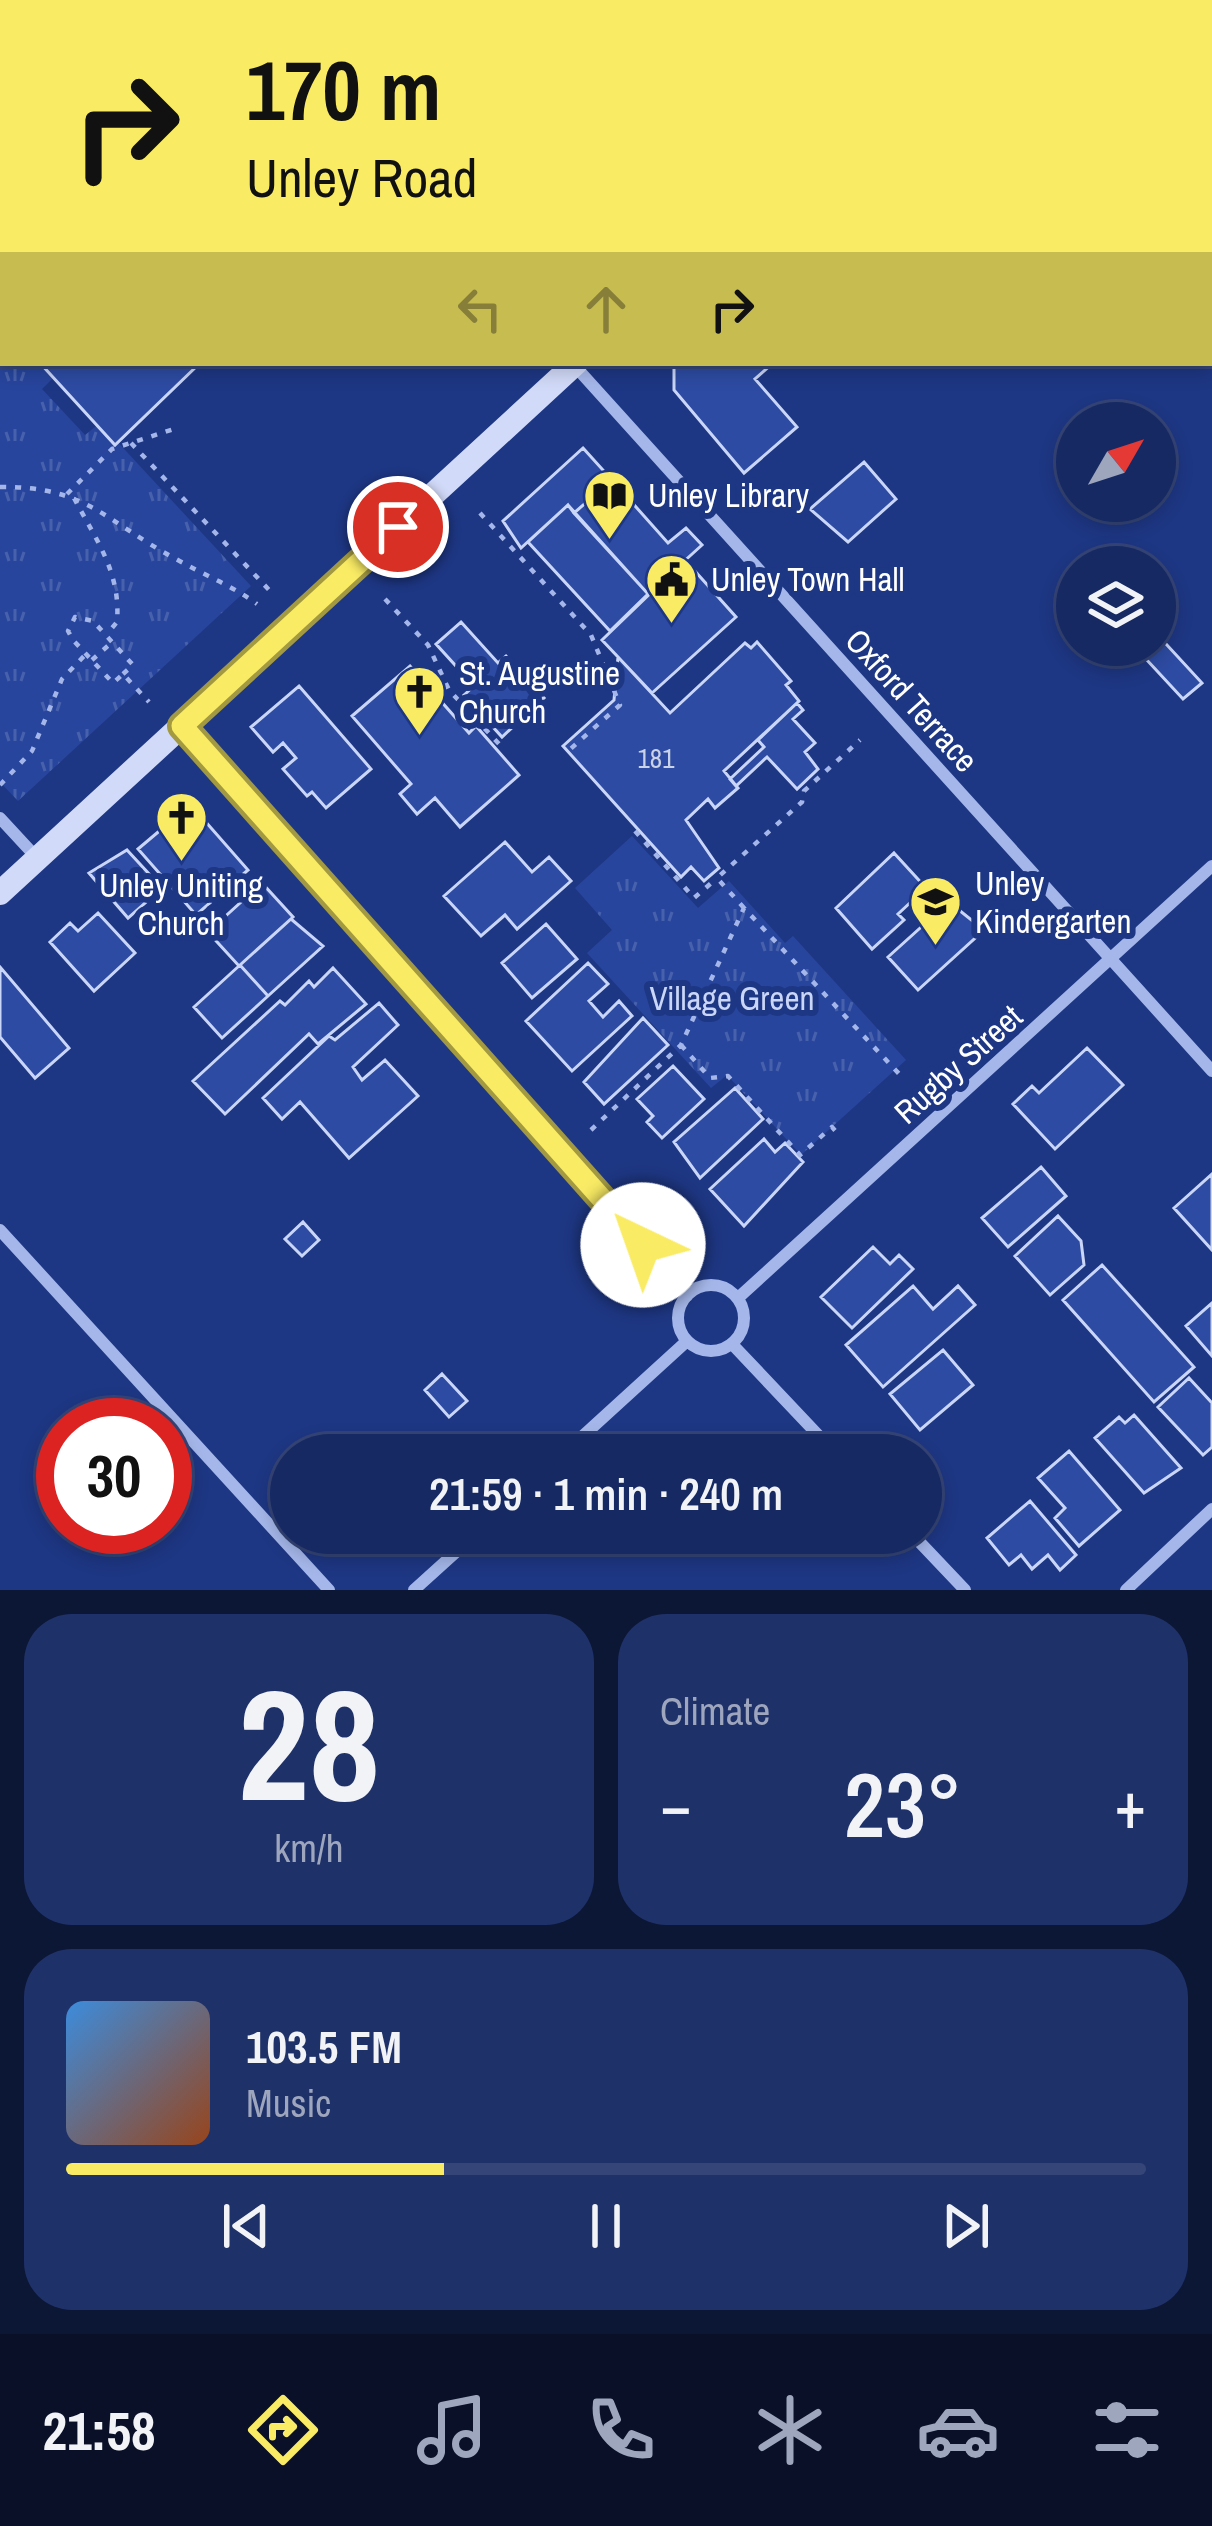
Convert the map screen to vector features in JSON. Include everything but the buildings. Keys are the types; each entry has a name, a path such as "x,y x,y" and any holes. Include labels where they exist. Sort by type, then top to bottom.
{"main road":[{"path":"0,893 573,366"}],"street":[{"name":"Oxford Terrace","path":"577,366 1212,1071"},
{"path":"182,726 687,1296"},
{"path":"0,818 38,859"},
{"name":"Rugby Street","path":"738,1298 1212,866"},
{"path":"0,1230 329,1590"},
{"path":"716,1286 738,1298 744,1321 732,1345 708,1351 687,1341 679,1315 687,1296 716,1286"},
{"path":"585,1434 687,1341"},
{"path":"732,1345 817,1434"},
{"path":"1126,1590 1212,1510"},
{"path":"414,1590 454,1554"},
{"path":"931,1554 965,1590"}],"path":[{"path":"71,496 112,448 176,428"},
{"path":"131,443 272,592"},
{"path":"0,487 41,487 71,496 257,604"},
{"path":"0,785 32,751 62,679 109,639 117,622 106,552 71,496"},
{"path":"480,513 591,635 620,705 567,752"},
{"path":"386,599 428,645 449,691 499,743"},
{"path":"75,617 93,621 133,665 113,683 89,657 68,631 75,617"},
{"path":"123,674 149,702"},
{"path":"634,831 694,898 802,802 804,790 860,740"},
{"path":"717,878 902,1077"},
{"path":"591,1130 681,1045 744,908"},
{"path":"681,1045 710,1078 728,1076 800,1155 832,1127 838,1135"}],"green space":[{"path":"0,366 44,366 54,377 42,389 85,435 100,423 251,586 18,801 0,782"},
{"name":"Village Green","path":"632,836 698,908 729,881 785,943 793,936 906,1060 801,1155 727,1075 711,1088 587,953 612,930 575,888"}],"place":[{"name":"Unley Library","path":"609,541"},
{"name":"Unley Town Hall","path":"672,625"},
{"name":"St. Augustine Church","path":"420,738"},
{"name":"Unley Uniting Church","path":"181,864"},
{"name":"Unley Kindergarten","path":"936,948"}],"route":[{"path":"398,527 182,726 643,1245"}]}
